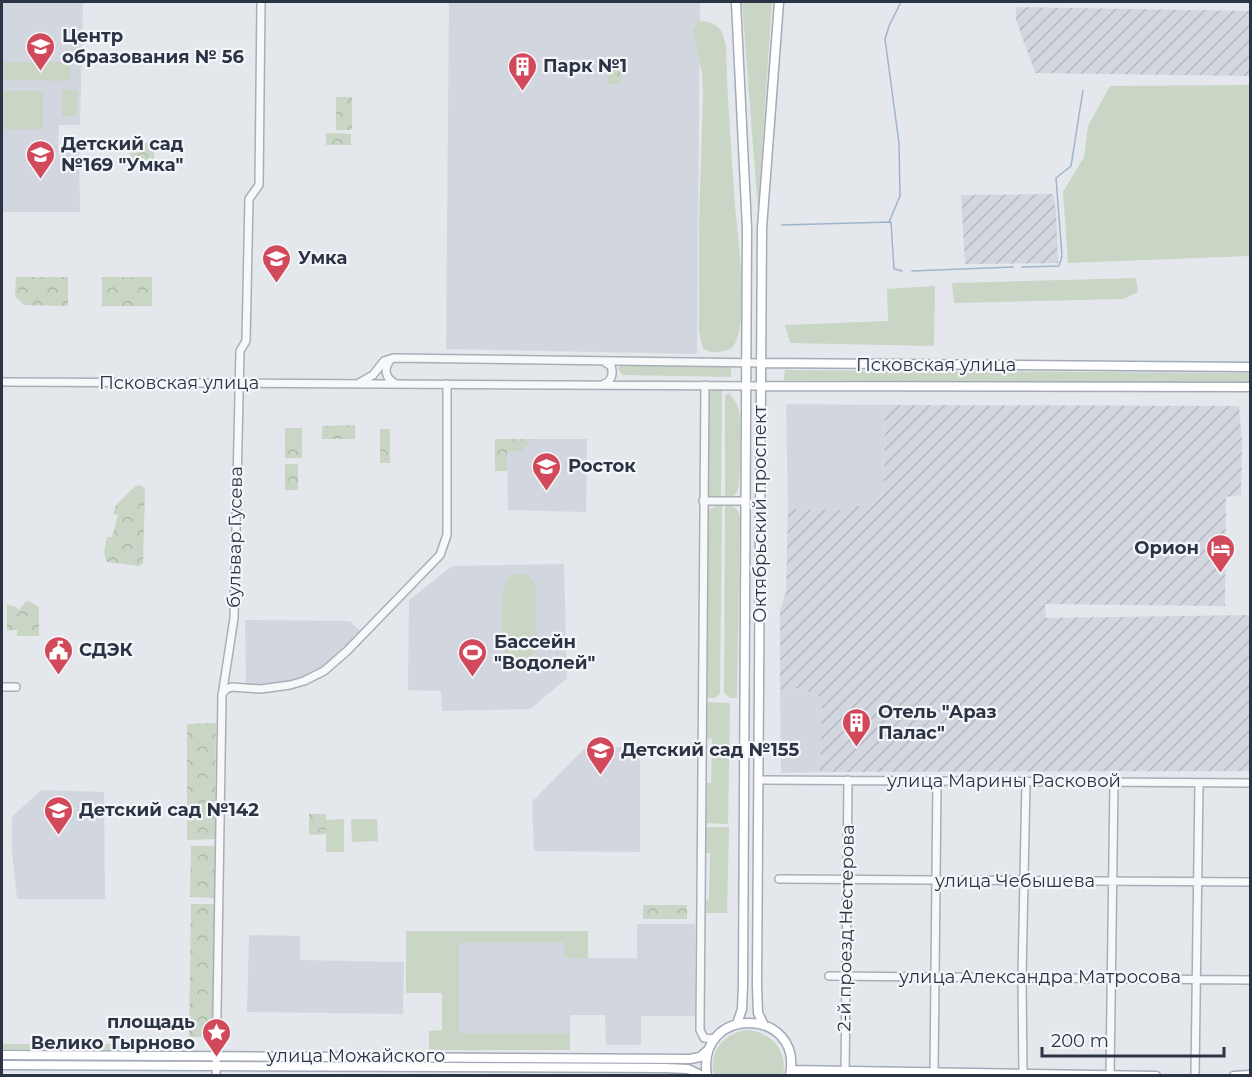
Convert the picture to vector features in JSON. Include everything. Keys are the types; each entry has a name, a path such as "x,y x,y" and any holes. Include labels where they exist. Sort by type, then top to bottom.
{"main road":[{"name":"Октябрьский проспект","path":"736,2 747,228 742,1013 737,1024"},
{"name":"Октябрьский проспект","path":"764,1025 758,1011 757,985 762,228 779,2"},
{"name":"Псковская улица","path":"761,363 1251,367"},
{"name":"Псковская улица","path":"761,386 1251,387"},
{"path":"705,1076 708,1050 715,1039 725,1030 737,1024 751,1022 764,1025 778,1034 786,1045 790,1057 790,1073 1156,1076"},
{"name":"улица Можайского","path":"2,1055 681,1059 698,1058 708,1050"},
{"name":"улица Можайского","path":"2,1065 216,1071 665,1068 692,1070 705,1076"},
{"path":"1234,1076 1251,1075"}],"street":[{"name":"бульвар Гусева","path":"216,1071 222,696 234,618 240,351 246,341 249,199 259,185 261,2"},
{"name":"Псковская улица","path":"393,358 761,363"},
{"path":"357,384 373,375 384,361 393,358"},
{"path":"393,358 387,363 386,372 389,379 396,384"},
{"path":"601,385 609,381 612,374 610,365 603,361"},
{"path":"621,361 615,367 614,376 618,382 625,385"},
{"name":"Псковская улица","path":"2,382 761,386"},
{"path":"222,696 224,691 230,687 261,689 281,687 304,681 324,671 343,655 440,555 447,535 447,384"},
{"path":"705,385 700,1015 702,1035 708,1040 715,1039"},
{"path":"703,501 746,501"},
{"path":"2,687 16,687"},
{"name":"улица Марины Расковой","path":"758,780 1251,783"},
{"name":"2-й проезд Нестерова","path":"845,1074 848,780"},
{"path":"934,1074 937,781"},
{"path":"1023,1075 1022,977 1026,782"},
{"path":"1110,1075 1114,782"},
{"path":"1195,1076 1199,783"},
{"name":"улица Чебышева","path":"779,879 1251,882"},
{"name":"улица Александра Матросова","path":"829,976 1251,980"}],"shaded area":[{"name":"Центр образования № 56","path":"2,2 83,2 80,125 59,125 58,148 79,148 80,212 2,212"},
{"path":"449,2 700,2 697,354 446,349"},
{"path":"1016,7 1250,11 1250,76 1035,73 1016,20"},
{"path":"1053,194 1058,263 965,264 961,195"},
{"path":"786,404 885,405 884,492 871,506 855,506 854,510 788,509"},
{"path":"885,405 1239,406 1242,442 1241,495 1226,497 1225,606 1045,604 1046,618 1250,615 1250,771 820,772 822,701 818,696 800,688 780,689 780,610 786,592 788,509 854,510 855,506 871,506 884,493"},
{"name":"Росток","path":"532,439 587,439 586,512 508,510 507,451 522,451"},
{"path":"564,564 567,678 530,709 442,711 441,691 408,690 409,600 452,566"},
{"path":"245,620 350,621 361,632 317,671 301,679 274,686 246,685"},
{"path":"800,688 819,696 822,701 820,772 781,773 780,689"},
{"name":"Детский сад №155","path":"587,746 640,748 640,852 534,851 532,802"},
{"name":"Детский сад №142","path":"41,790 104,792 105,899 17,899 12,851 12,817"},
{"path":"637,924 695,924 695,1016 641,1016 641,1045 606,1045 605,1015 570,1015 570,1033 459,1033 459,942 565,942 565,958 637,958"},
{"path":"249,935 300,936 300,960 404,962 403,1014 247,1012"}],"green space":[{"path":"742,2 772,2 758,211"},
{"path":"703,21 719,29 726,46 741,274 741,319 738,336 732,348 717,352 710,352 703,348 699,332 699,223 703,95 702,73 693,30 698,22"},
{"path":"2,62 70,62 70,81 2,80"},
{"path":"608,62 622,62 621,84 608,84"},
{"path":"1250,85 1250,256 1068,263 1063,192 1084,157 1088,126 1110,86"},
{"path":"62,90 77,90 77,116 62,116"},
{"path":"2,91 43,91 43,129 2,129"},
{"path":"336,97 352,97 352,130 336,130"},
{"path":"326,133 351,134 351,145 326,145"},
{"path":"139,143 154,143 154,160 130,160 130,153 139,152"},
{"path":"16,277 68,277 68,306 24,305 15,296"},
{"path":"102,277 152,277 152,306 102,306"},
{"path":"1136,278 1138,292 1123,299 954,303 952,283"},
{"path":"935,286 934,346 790,343 785,325 888,321 887,289"},
{"path":"621,365 731,366 731,377 623,375 618,369"},
{"path":"785,370 1250,373 1250,384 784,380"},
{"path":"713,388 722,388 721,495 719,498 711,498 708,495 708,394"},
{"path":"729,393 739,410 740,465 737,492 725,499 725,396"},
{"path":"355,425 355,439 322,439 322,426"},
{"path":"285,428 302,428 302,458 285,458"},
{"path":"380,429 390,429 390,463 380,463"},
{"path":"495,439 532,439 522,451 507,451 507,471 495,471"},
{"path":"285,464 298,464 298,490 285,490"},
{"path":"137,485 145,489 143,564 139,566 107,562 105,547 107,537 112,537 118,515 113,514 116,505 127,515 143,499 133,488"},
{"path":"133,488 144,499 127,515 116,505"},
{"path":"719,504 722,505 720,694 715,698 707,698 708,516 709,510"},
{"path":"725,505 734,508 740,516 737,698 730,698 724,693"},
{"path":"522,573 530,577 535,585 536,638 535,651 532,656 519,662 509,659 503,650 503,589 509,577"},
{"path":"26,601 39,607 39,636 17,636 17,630 7,630 7,605 19,610"},
{"path":"707,702 730,703 728,824 706,823 707,783 711,783 712,739 706,738"},
{"path":"216,723 215,839 187,840 187,724"},
{"path":"309,814 326,814 326,834 309,835"},
{"path":"344,819 344,852 326,852 326,820"},
{"path":"351,819 377,819 378,841 352,842"},
{"path":"706,827 729,827 727,913 705,913 705,900 709,899 710,853 706,853"},
{"path":"191,846 215,846 214,898 190,897"},
{"path":"191,904 215,904 213,1037 189,1037"},
{"path":"643,905 687,905 687,919 643,919"},
{"path":"406,931 588,931 588,958 565,958 564,942 459,943 459,1033 570,1033 570,1050 429,1050 429,1031 442,1030 442,993 406,993"},
{"path":"747,1030 764,1034 776,1044 783,1058 783,1075 714,1075 713,1059 720,1045 731,1035"},
{"path":"2,1044 70,1044 69,1049 2,1049"},
{"path":"85,1044 139,1044 141,1048 137,1051 87,1049"}],"waterway":[{"path":"889,222 900,196 899,143 885,39 901,2"},
{"path":"1022,267 1059,266 1062,256 1056,178 1071,166 1083,90"},
{"path":"782,225 891,222 894,269 902,271"},
{"path":"912,271 1013,267"}],"place":[{"name":"Центр образования № 56","path":"41,72"},
{"name":"Парк №1","path":"522,92"},
{"name":"Детский сад №169 \"Умка\"","path":"40,180"},
{"name":"Умка","path":"277,284"},
{"name":"Росток","path":"547,492"},
{"name":"Орион","path":"1220,574"},
{"name":"СДЭК","path":"58,676"},
{"name":"Бассейн \"Водолей\"","path":"473,678"},
{"name":"Отель \"Араз Палас\"","path":"857,748"},
{"name":"Детский сад №155","path":"600,776"},
{"name":"Детский сад №142","path":"58,836"},
{"name":"площадь Велико Тырново","path":"216,1058"}]}
